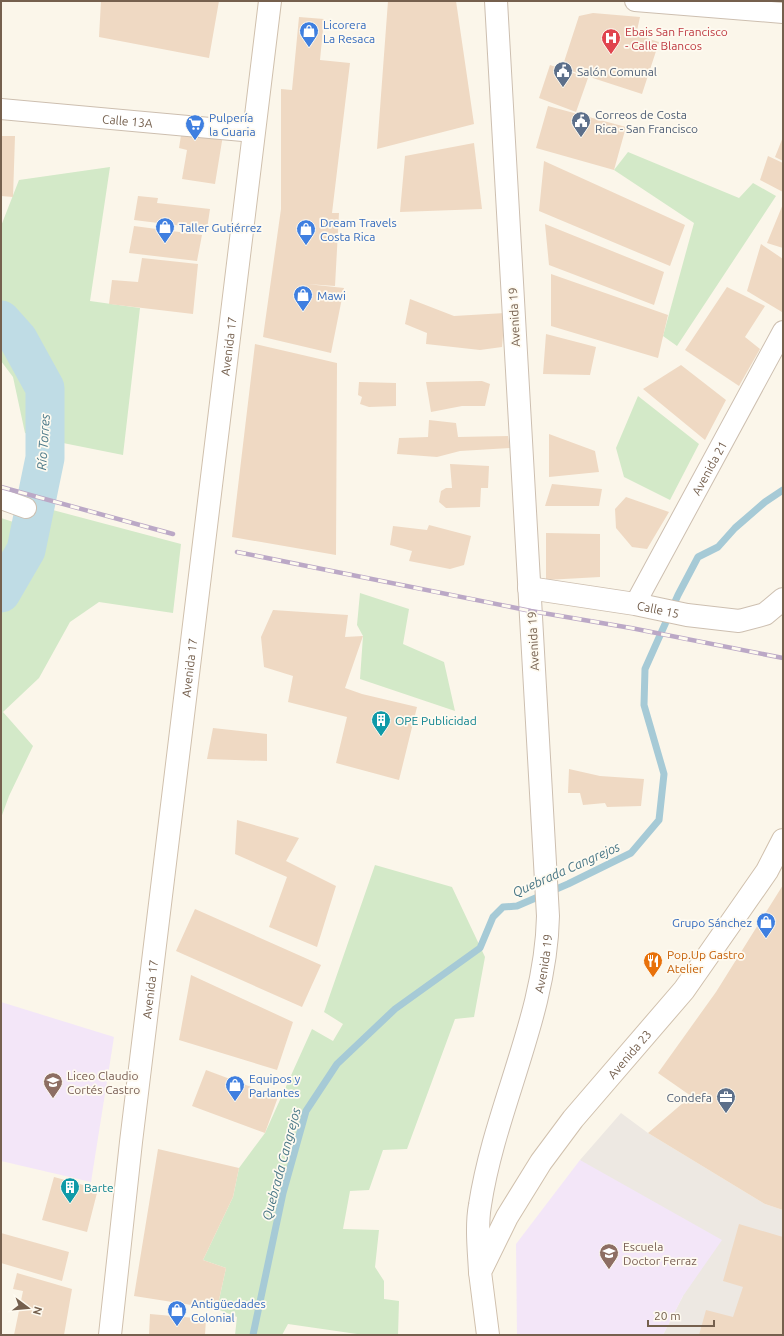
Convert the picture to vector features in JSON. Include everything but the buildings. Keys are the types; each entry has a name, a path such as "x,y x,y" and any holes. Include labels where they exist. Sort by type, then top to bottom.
{"main road":[{"name":"Avenida 17","path":"110,1335 132,1134 270,1"},
{"name":"Avenida 19","path":"488,1335 480,1272 479,1207 485,1175 536,1004 543,976 548,938 546,879 496,1"},
{"name":"Calle 15","path":"529,588 636,605 687,615 739,621 765,614 783,599"},
{"name":"Avenida 23","path":"480,1272 507,1217 541,1162 574,1119 684,990 767,871 783,840"}],"street":[{"path":"635,1 783,13"},
{"name":"Calle 13A","path":"1,109 254,132"},
{"name":"Avenida 21","path":"636,605 783,331"},
{"path":"1,499 26,508"}],"shaded area":[{"name":"Liceo Claudio Cortés Castro","path":"1,1002 114,1037 91,1182 1,1161"},
{"path":"621,1113 648,1133 765,1204 783,1210 783,1335 663,1335 683,1296 580,1160"},
{"name":"Escuela Doctor Ferraz","path":"580,1160 722,1240 683,1296 663,1335 517,1335 516,1244"}],"green space":[{"path":"628,152 739,198 753,183 776,196 677,346 663,336 694,223 614,170"},
{"path":"110,167 90,301 140,308 123,455 48,440 25,433 13,377 1,361 1,226 19,180"},
{"path":"638,396 699,444 670,500 624,477 616,448"},
{"path":"49,509 181,544 173,613 99,602 70,622 39,678 3,712 33,746 9,796 1,818 1,518 44,532"},
{"path":"360,593 409,609 403,644 444,662 455,711 360,679 363,636 357,625"},
{"path":"375,865 452,887 485,957 474,1017 455,1019 407,1149 383,1150 369,1190 350,1191 343,1229 379,1230 375,1267 384,1281 384,1299 399,1301 398,1335 364,1335 288,1324 282,1335 235,1335 237,1317 217,1309 226,1268 203,1260 233,1197 239,1168 265,1133 312,1029 333,1041 343,1024 324,1012"}],"waterway":[{"name":"Río Torres","path":"1,320 18,339 45,388 45,458 26,550 1,593"},
{"name":"Quebrada Cangrejos","path":"253,1335 283,1193 306,1111 337,1064 395,1009 480,948 493,917 503,907 517,906 568,884 631,853 659,820 664,774 644,705 645,669 678,595 698,557 718,547 735,528 765,502 783,490"}],"railway":[{"path":"1,487 173,534"},
{"path":"237,552 531,611 631,628 783,658"}],"place":[{"name":"Licorera La Resaca","path":"309,48"},
{"name":"Ebais San Francisco - Calle Blancos","path":"611,55"},
{"name":"Salón Comunal","path":"563,88"},
{"name":"Correos de Costa Rica - San Francisco","path":"581,138"},
{"name":"Pulpería la Guaria","path":"195,141"},
{"name":"Taller Gutiérrez","path":"165,244"},
{"name":"Dream Travels Costa Rica","path":"306,246"},
{"name":"Mawi","path":"303,312"},
{"name":"OPE Publicidad","path":"381,737"},
{"name":"Grupo Sánchez","path":"766,939"},
{"name":"Pop.Up Gastro Atelier","path":"653,978"},
{"name":"Liceo Claudio Cortés Castro","path":"53,1099"},
{"name":"Equipos y Parlantes","path":"235,1102"},
{"name":"Condefa","path":"726,1114"},
{"name":"Barte","path":"70,1204"},
{"name":"Escuela Doctor Ferraz","path":"609,1270"},
{"name":"Antigüedades Colonial","path":"177,1327"}]}
